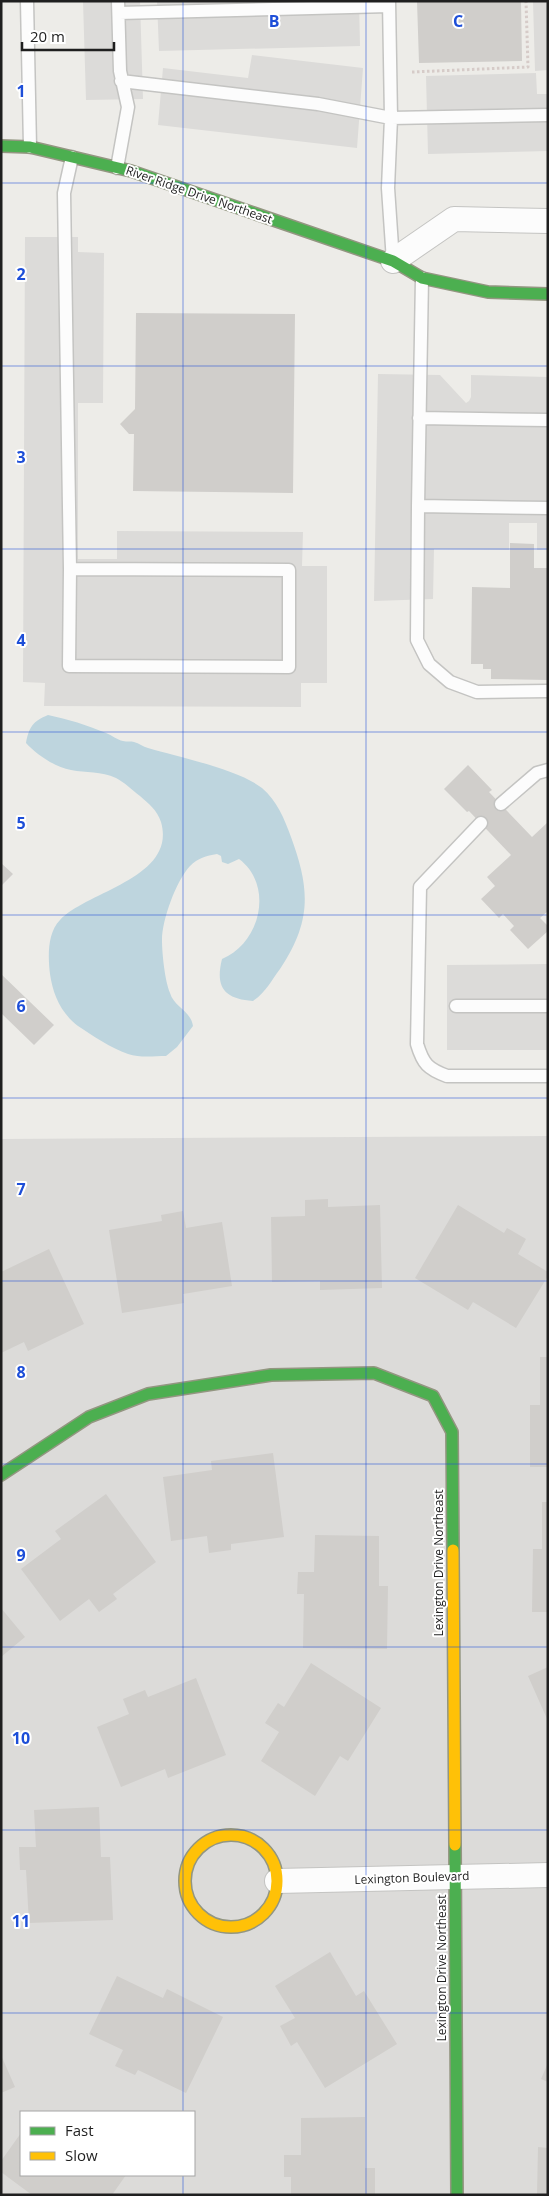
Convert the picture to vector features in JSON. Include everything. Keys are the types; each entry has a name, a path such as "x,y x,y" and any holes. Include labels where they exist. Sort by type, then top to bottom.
{"street":[{"name":"River Ridge Drive Northeast","path":"1,146 30,147 117,168 392,261 422,278 488,292 548,294"},
{"path":"392,261 454,219 548,221"},
{"name":"Lexington Drive Northeast","path":"1,1475 89,1417 148,1394 271,1375 374,1373 433,1396 452,1432 457,2195"},
{"path":"224,1835 232,1835 254,1841 266,1852 274,1865 277,1882 274,1896 268,1909 258,1919 244,1925 230,1927 216,1925 203,1918 193,1908 187,1894 185,1880 188,1864 196,1850 209,1840 224,1835"},
{"name":"Lexington Boulevard","path":"277,1882 548,1875"}],"lane":[{"path":"27,1 30,147"},
{"path":"117,168 128,107 121,81 118,7 389,4 391,118 388,188 392,261"},
{"path":"121,81 318,104 391,118 548,115"},
{"path":"70,569 289,570 289,667 69,666 70,569 64,193 72,157"},
{"path":"422,278 417,640 430,664 450,682 477,692 548,691"},
{"path":"419,418 548,420"},
{"path":"418,506 548,508"},
{"path":"501,804 537,773 548,770"},
{"path":"481,823 420,888 417,1044 423,1062 435,1072 447,1076 548,1076"},
{"path":"456,1006 548,1006"}],"path":[{"path":"402,72 528,67 526,1"}],"shaded area":[{"path":"83,1 140,1 143,99 86,100"},
{"path":"157,1 359,1 360,46 159,51"},
{"path":"533,1 548,1 548,70 535,71"},
{"path":"252,55 363,68 357,148 158,125 163,68 248,78"},
{"path":"536,73 537,94 548,94 548,151 428,154 426,76"},
{"path":"25,237 78,237 78,252 104,253 103,403 78,403 78,559 117,559 117,531 303,532 302,566 327,566 327,683 301,683 301,707 44,706 45,683 23,682"},
{"path":"378,374 440,375 466,403 471,397 471,375 548,377 548,550 537,550 537,523 509,523 509,550 434,549 433,599 374,601"},
{"path":"548,964 548,1050 447,1050 447,965"},
{"path":"548,1136 548,2195 1,2195 1,1139"}],"water":[{"path":"48,715 85,725 124,741 223,769 251,781 272,798 283,817 291,837 302,873 305,904 303,920 298,935 280,969 265,990 253,1001 235,998 229,994 224,990 220,977 222,959 235,951 246,940 254,927 258,913 257,883 250,870 239,859 228,864 222,862 221,856 217,854 196,861 190,866 180,881 164,922 162,940 165,975 172,998 189,1016 193,1026 177,1047 166,1056 133,1055 109,1045 72,1021 62,1009 53,989 49,953 56,925 73,910 127,881 143,870 156,857 162,841 161,822 157,814 147,802 122,782 105,774 71,770 59,766 35,752 26,743 32,725"}],"building":[{"path":"417,1 521,1 522,61 419,63"},
{"path":"136,313 295,314 293,493 133,491 134,434 129,434 120,424 135,409"},
{"path":"510,543 534,544 534,568 548,568 548,680 491,679 491,669 483,669 483,664 471,664 472,587 510,588"},
{"path":"468,765 492,790 489,792 532,837 548,822 548,911 540,918 548,926 548,931 528,949 510,930 514,926 503,914 499,918 481,899 495,886 487,877 511,855 469,811 467,812 444,789"},
{"path":"1,863 13,874 1,886"},
{"path":"1,974 54,1025 34,1045 1,1013"},
{"path":"328,1199 328,1207 380,1205 382,1288 320,1290 320,1281 272,1282 271,1217 305,1216 305,1200"},
{"path":"458,1205 504,1233 507,1228 526,1239 518,1254 548,1272 548,1276 516,1328 473,1302 468,1310 415,1278"},
{"path":"183,1211 186,1228 222,1222 232,1286 183,1294 184,1303 122,1313 109,1230 162,1221 161,1215"},
{"path":"49,1249 84,1324 28,1351 24,1342 1,1353 1,1272"},
{"path":"540,1357 548,1357 548,1467 530,1467 530,1405 540,1405"},
{"path":"273,1453 284,1537 231,1544 231,1550 209,1553 207,1536 171,1541 163,1477 212,1470 211,1461"},
{"path":"106,1494 156,1562 113,1594 117,1599 99,1612 89,1599 60,1621 21,1569 61,1539 55,1531"},
{"path":"542,1502 548,1502 548,1612 532,1612 533,1549 542,1549"},
{"path":"315,1535 379,1536 379,1586 388,1586 387,1649 303,1648 304,1594 297,1594 298,1572 314,1572"},
{"path":"1,1608 25,1637 1,1657"},
{"path":"311,1663 381,1708 348,1761 340,1756 315,1796 261,1761 279,1732 265,1723 278,1703 284,1707"},
{"path":"548,1667 548,1721 528,1676"},
{"path":"196,1678 226,1755 168,1778 165,1769 121,1787 97,1727 129,1714 123,1699 145,1690 148,1697"},
{"path":"99,1807 101,1857 110,1857 113,1920 29,1923 26,1870 20,1870 19,1847 36,1847 34,1810"},
{"path":"330,1952 356,1996 364,1991 397,2044 325,2088 297,2042 291,2046 280,2026 295,2018 275,1986"},
{"path":"117,1976 163,1998 167,1989 223,2017 186,2093 138,2070 135,2075 115,2066 123,2050 89,2034"},
{"path":"1,2055 15,2087 1,2093"},
{"path":"548,2063 548,2082 541,2079"},
{"path":"365,2117 365,2168 375,2168 375,2195 291,2195 291,2177 284,2177 284,2155 301,2155 301,2118"},
{"path":"20,2134 20,2176 125,2176 112,2195 32,2195 1,2172 1,2161"},
{"path":"538,2147 548,2148 548,2195 537,2195"}],"traffic: fast":[{"path":"1,146 30,147 131,171 393,261 422,278 488,292 548,294"},
{"path":"1,1475 89,1417 148,1394 271,1375 374,1373 433,1396 452,1432 453,1550"},
{"path":"455,1845 457,2195"}],"traffic: slow":[{"path":"453,1550 455,1845"},
{"path":"231,1835 249,1839 263,1849 273,1863 277,1881 273,1899 263,1913 249,1923 231,1927 213,1923 199,1913 189,1899 185,1881 189,1863 199,1849 213,1839 231,1835"}]}
